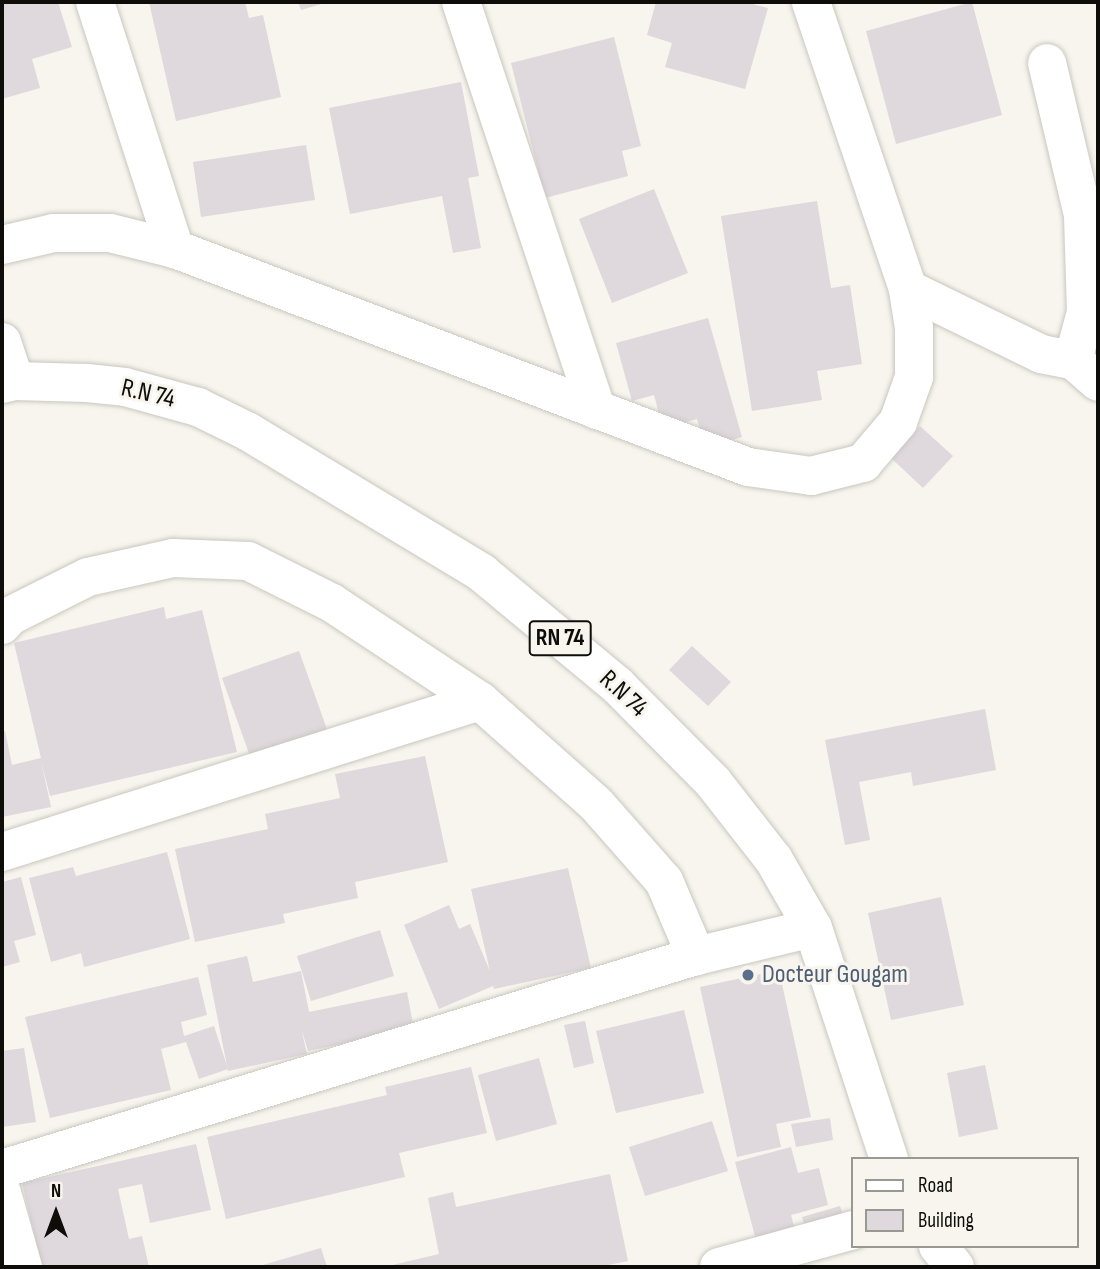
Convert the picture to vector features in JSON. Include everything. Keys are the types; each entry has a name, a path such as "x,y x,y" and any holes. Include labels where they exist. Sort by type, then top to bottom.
{"street":[{"path":"95,2 174,249"},
{"path":"461,2 597,410"},
{"path":"2,245 54,233 110,233 174,249 748,467 811,475 863,463 898,422 914,377 914,328 908,289 811,2"},
{"path":"908,289 1041,354 1086,371 1083,215 1047,63"},
{"path":"2,342 8,382"},
{"name":"R.N 74","path":"8,382 125,387 198,407 326,475 482,573 617,685 713,782 774,860 813,928 888,1157"},
{"path":"2,625 10,616 89,578 173,558 248,561 332,603 480,701 596,804 664,881 696,956"},
{"path":"2,852 480,701"},
{"path":"2,1169 696,956 813,928"},
{"path":"2,1193 23,1267"},
{"path":"719,1267 852,1230"},
{"path":"940,1248 955,1267"}],"building":[{"path":"2,2 58,2 72,47 32,59 40,88 2,99"},
{"path":"149,2 245,2 249,18 263,15 281,97 176,121"},
{"path":"298,2 328,2 301,10"},
{"path":"656,2 745,2 768,8 745,89 665,67 672,43 647,35"},
{"path":"972,2 1002,115 896,144 866,31"},
{"path":"614,37 641,146 622,151 628,176 545,198 511,63"},
{"path":"461,82 479,176 468,178 481,248 453,253 442,196 350,214 329,108"},
{"path":"306,145 315,200 201,217 193,162"},
{"path":"654,189 688,273 612,303 579,219"},
{"path":"817,201 831,288 850,285 862,364 817,371 822,400 752,411 721,216"},
{"path":"708,318 742,437 705,448 697,419 663,428 654,395 632,401 616,343"},
{"path":"920,426 953,456 923,488 891,458"},
{"path":"164,607 166,619 202,610 237,752 50,796 41,761 51,807 2,817 2,732 5,731 12,765 41,758 14,643"},
{"path":"692,646 731,682 708,706 669,670"},
{"path":"299,651 328,732 251,759 222,678"},
{"path":"985,709 996,770 913,786 911,772 859,782 870,840 845,845 825,740"},
{"path":"425,756 448,862 355,882 358,898 283,914 285,923 195,942 175,849 268,829 265,814 340,798 335,774"},
{"path":"167,852 190,939 84,967 81,953 51,962 29,878 73,867 76,876"},
{"path":"568,868 591,968 494,989 493,986 439,1009 404,925 449,905 459,929 470,924 490,971 471,889"},
{"path":"21,877 36,935 14,941 20,962 2,967 2,882"},
{"path":"941,897 964,1005 891,1020 868,913"},
{"path":"380,930 394,976 311,1001 297,956"},
{"path":"247,956 253,982 301,971 309,1012 407,992 414,1029 308,1051 301,1028 307,1054 228,1071 207,965"},
{"path":"779,970 811,1117 776,1124 781,1147 737,1157 700,987"},
{"path":"198,977 207,1015 181,1022 184,1036 214,1026 228,1069 199,1079 186,1042 161,1049 171,1090 50,1118 25,1017"},
{"path":"684,1010 704,1093 616,1113 596,1031"},
{"path":"585,1021 594,1063 574,1068 564,1025"},
{"path":"24,1048 36,1122 2,1127 2,1051"},
{"path":"539,1058 557,1124 496,1141 478,1075"},
{"path":"985,1065 998,1129 959,1137 947,1073"},
{"path":"471,1067 487,1133 399,1153 405,1177 226,1219 207,1137 387,1095 385,1087"},
{"path":"830,1118 833,1140 796,1147 791,1124"},
{"path":"712,1121 728,1171 645,1196 629,1147"},
{"path":"196,1144 211,1210 150,1223 142,1184 118,1189 129,1239 142,1236 149,1267 42,1267 22,1183"},
{"path":"791,1147 798,1173 819,1168 828,1205 791,1215 798,1241 759,1251 735,1162"},
{"path":"610,1174 628,1261 599,1267 384,1267 439,1254 428,1198 453,1192 456,1207"},
{"path":"840,1206 847,1226 808,1238 802,1217"},
{"path":"321,1248 327,1267 256,1267"}],"place":[{"name":"Docteur Gougam","path":"748,975"}]}
